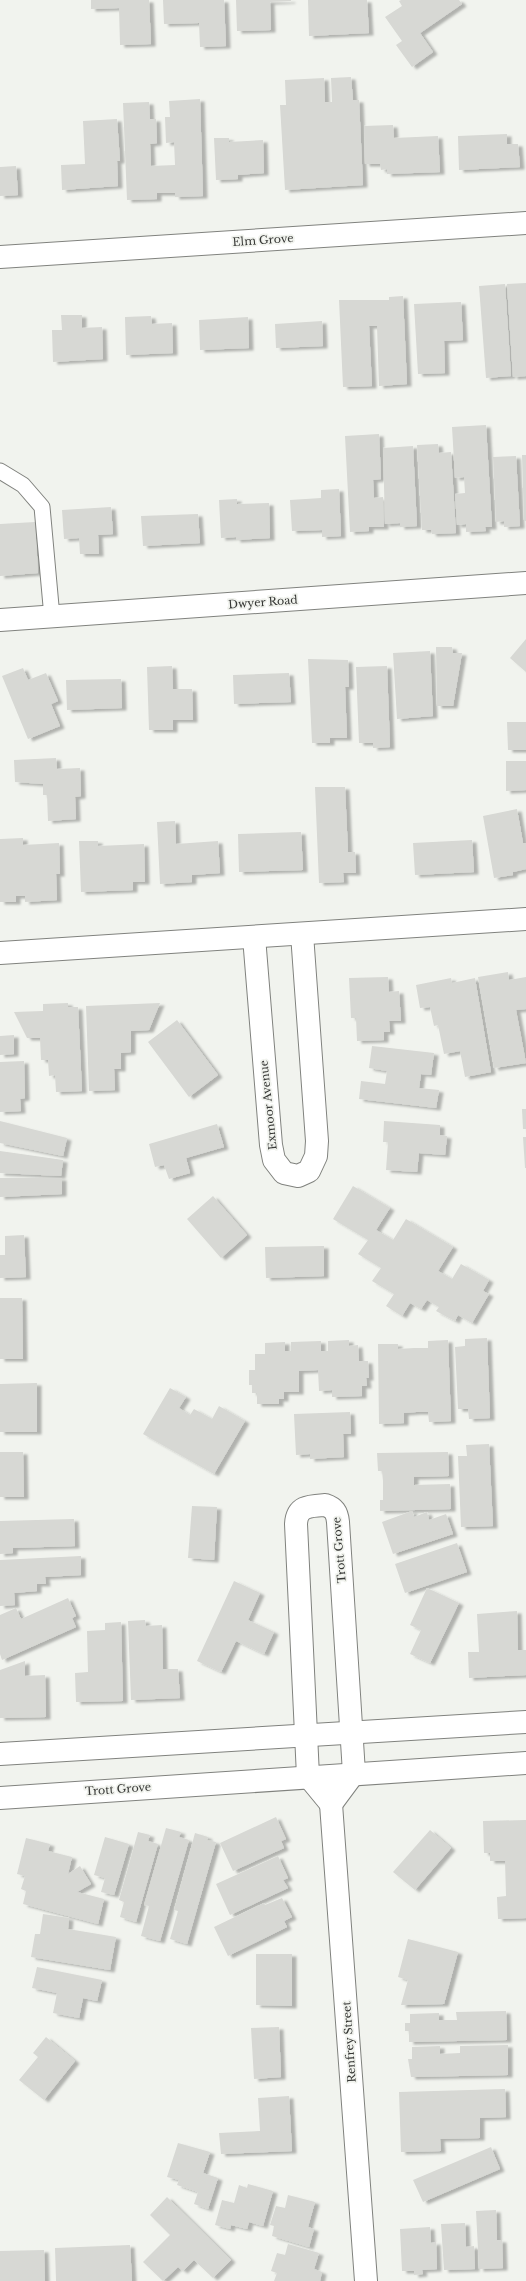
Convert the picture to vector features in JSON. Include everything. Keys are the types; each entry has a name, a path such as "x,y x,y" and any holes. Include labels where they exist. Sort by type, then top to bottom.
{"street":[{"name":"Elm Grove","path":"0,257 526,223"},
{"name":"Dwyer Road","path":"0,620 526,583"},
{"path":"0,953 526,919"},
{"name":"Exmoor Avenue","path":"254,937 271,1145 274,1160 284,1173 298,1176 309,1171 316,1156 317,1141 302,934"},
{"name":"Trott Grove","path":"308,1776 296,1520 301,1509 307,1506 325,1505 332,1507 337,1514 354,1773"},
{"path":"0,1754 526,1722"},
{"name":"Trott Grove","path":"0,1798 526,1762"},
{"path":"308,1776 331,1804 354,1773"},
{"name":"Renfrey Street","path":"331,1804 366,2281"}],"lane":[{"path":"0,471 23,485 42,507 52,617"}],"building":[{"path":"91,0 149,0 151,44 120,45 119,8 91,9"},
{"path":"163,0 224,0 226,46 200,47 199,23 164,24"},
{"path":"236,0 291,1 270,2 271,30 237,31"},
{"path":"308,0 367,0 369,33 309,36"},
{"path":"459,0 462,4 420,33 433,52 412,67 396,45 402,41 385,17 402,6 399,1"},
{"path":"351,77 353,100 359,100 363,185 285,190 280,105 286,105 285,80 324,78 325,102 332,102 331,78"},
{"path":"200,99 203,196 175,197 175,193 157,193 157,199 127,200 123,103 149,102 150,119 156,119 157,143 150,144 151,166 175,165 174,142 166,143 165,117 170,117 169,101"},
{"path":"117,119 120,161 117,161 118,186 62,190 61,165 85,164 83,121"},
{"path":"393,125 394,138 438,136 440,172 387,174 387,169 381,170 380,164 365,164 364,126"},
{"path":"507,134 507,144 518,144 520,167 459,170 458,136"},
{"path":"214,138 229,138 229,142 263,140 264,173 238,175 238,179 216,180"},
{"path":"16,166 18,195 0,196 0,167"},
{"path":"526,283 526,376 513,377 507,284"},
{"path":"505,284 511,376 486,378 479,286"},
{"path":"403,296 407,384 379,386 377,326 369,326 372,386 343,387 339,300 389,300 389,297"},
{"path":"461,302 463,340 444,341 445,373 418,374 414,304"},
{"path":"61,315 82,315 82,328 102,327 103,359 53,362 52,330 62,330"},
{"path":"151,316 152,324 172,323 173,353 126,355 125,317"},
{"path":"248,317 249,348 200,350 199,320"},
{"path":"322,321 323,346 276,348 275,324"},
{"path":"486,425 492,527 485,527 486,531 466,532 466,524 457,525 455,494 465,493 464,477 455,478 452,427"},
{"path":"379,434 381,479 373,480 374,498 383,497 384,527 369,527 369,531 350,532 345,436"},
{"path":"438,444 439,453 451,452 456,533 432,534 431,530 422,530 417,445"},
{"path":"413,446 417,526 400,527 400,523 385,524 383,448"},
{"path":"522,455 526,455 526,521 524,521"},
{"path":"516,456 520,526 504,527 504,521 496,522 493,457"},
{"path":"339,489 341,536 322,537 322,530 292,531 290,500 321,498 321,490"},
{"path":"237,499 237,504 269,503 270,538 236,540 236,537 221,538 219,500"},
{"path":"111,507 113,534 98,535 99,554 80,554 79,538 64,539 62,510"},
{"path":"198,514 200,543 143,546 141,516"},
{"path":"35,522 38,573 0,576 0,524"},
{"path":"526,639 526,672 510,658"},
{"path":"436,647 452,647 453,653 462,653 453,706 437,706"},
{"path":"430,651 433,716 397,719 393,653"},
{"path":"308,659 348,660 349,687 345,687 347,738 330,738 330,743 312,743"},
{"path":"172,666 173,689 192,689 193,720 173,720 173,730 149,730 147,667"},
{"path":"387,666 390,747 373,748 373,743 359,743 356,667"},
{"path":"23,668 28,680 46,673 58,701 51,704 60,726 28,739 2,676"},
{"path":"289,673 291,702 234,704 233,675"},
{"path":"121,679 122,708 67,710 66,680"},
{"path":"507,722 526,722 526,750 508,750"},
{"path":"56,758 57,769 80,768 81,796 75,797 76,819 48,821 47,795 43,795 43,784 15,782 14,760"},
{"path":"506,761 526,761 526,790 506,791"},
{"path":"315,787 345,787 348,852 355,852 356,873 343,873 344,882 319,883"},
{"path":"517,809 523,843 526,843 526,869 513,872 513,875 494,878 483,816"},
{"path":"175,821 176,844 218,841 220,873 192,875 192,882 160,884 157,822"},
{"path":"301,832 303,870 239,872 238,834"},
{"path":"23,838 23,845 59,843 60,874 56,874 57,900 25,902 25,896 16,896 16,902 0,902 0,839"},
{"path":"472,840 474,872 415,875 413,843"},
{"path":"79,841 98,841 98,846 144,844 145,882 133,882 133,890 81,892"},
{"path":"508,972 509,980 526,977 526,1009 516,1010 526,1063 494,1068 478,977"},
{"path":"388,977 389,992 399,991 401,1021 389,1021 390,1032 384,1032 384,1040 357,1041 356,1018 351,1018 349,978"},
{"path":"451,978 452,983 475,978 491,1072 465,1077 460,1051 444,1054 438,1025 434,1026 430,1007 420,1008 416,985"},
{"path":"68,1003 68,1007 78,1007 82,1091 56,1092 55,1075 49,1076 48,1060 41,1060 40,1038 27,1038 14,1012 43,1011 43,1004"},
{"path":"160,1003 149,1030 131,1031 131,1052 121,1053 121,1069 114,1069 115,1090 89,1091 86,1006"},
{"path":"177,1020 218,1075 189,1097 148,1042"},
{"path":"14,1035 14,1054 0,1055 0,1036"},
{"path":"372,1046 434,1053 431,1075 421,1074 419,1088 439,1090 436,1108 359,1099 361,1081 385,1084 387,1071 369,1068"},
{"path":"24,1061 25,1098 20,1099 21,1111 0,1112 0,1062"},
{"path":"522,1109 526,1109 526,1129 523,1129"},
{"path":"0,1121 67,1138 63,1156 0,1143"},
{"path":"384,1121 440,1125 440,1135 447,1136 445,1155 419,1153 417,1172 386,1170 388,1142 383,1142"},
{"path":"217,1124 224,1147 186,1158 190,1173 169,1179 164,1165 155,1167 149,1144"},
{"path":"523,1137 526,1137 526,1168 525,1168"},
{"path":"0,1151 63,1160 61,1176 0,1173"},
{"path":"0,1178 62,1178 62,1194 0,1197"},
{"path":"353,1186 390,1208 376,1230 393,1240 406,1219 453,1247 438,1271 452,1279 461,1264 489,1280 483,1291 489,1294 472,1323 458,1315 455,1321 436,1311 439,1307 427,1300 421,1309 410,1303 402,1316 386,1306 394,1294 372,1281 381,1268 358,1254 368,1240 333,1219"},
{"path":"213,1196 247,1235 221,1258 187,1219"},
{"path":"24,1235 26,1277 0,1278 0,1255 5,1255 5,1236"},
{"path":"324,1246 324,1276 266,1278 265,1247"},
{"path":"0,1298 22,1298 23,1359 0,1359"},
{"path":"487,1338 490,1418 469,1419 468,1409 458,1409 455,1347 465,1346 465,1339"},
{"path":"349,1340 349,1346 358,1345 359,1361 368,1361 369,1378 366,1378 367,1386 362,1386 362,1396 332,1397 332,1390 319,1391 318,1370 299,1371 299,1392 284,1392 284,1399 279,1399 279,1404 257,1404 257,1393 252,1393 252,1385 249,1385 249,1370 255,1370 255,1354 265,1354 265,1343 285,1342 285,1351 291,1351 291,1342 321,1341 321,1351 328,1351 328,1341"},
{"path":"448,1340 451,1421 429,1422 428,1412 416,1412 404,1413 404,1423 379,1424 378,1344 398,1344 398,1349 428,1348 428,1341"},
{"path":"37,1383 37,1432 0,1432 0,1384"},
{"path":"170,1388 186,1397 179,1408 190,1415 194,1409 212,1419 219,1406 245,1421 214,1474 143,1434"},
{"path":"350,1412 351,1434 343,1434 344,1457 310,1459 310,1454 296,1455 294,1414"},
{"path":"489,1444 493,1526 461,1527 458,1456 467,1456 466,1445"},
{"path":"0,1452 23,1452 24,1497 0,1497"},
{"path":"448,1452 449,1476 414,1477 414,1485 450,1484 451,1509 380,1511 380,1500 383,1500 383,1481 382,1471 378,1471 377,1453"},
{"path":"192,1506 217,1507 214,1560 188,1558"},
{"path":"412,1511 414,1517 427,1512 429,1520 446,1514 453,1534 393,1554 382,1522"},
{"path":"74,1519 75,1546 13,1548 13,1553 0,1554 0,1521"},
{"path":"457,1543 467,1572 405,1593 395,1564"},
{"path":"81,1556 81,1575 45,1577 46,1584 37,1584 37,1591 14,1593 15,1605 0,1606 0,1560"},
{"path":"234,1581 260,1593 248,1620 274,1632 264,1654 236,1641 221,1672 197,1661"},
{"path":"427,1588 459,1603 430,1663 410,1654 421,1630 410,1625"},
{"path":"68,1598 76,1616 72,1618 76,1627 2,1660 0,1654 0,1615 16,1608 21,1619"},
{"path":"517,1611 518,1650 526,1650 526,1675 469,1678 468,1652 479,1652 477,1614"},
{"path":"145,1620 146,1626 162,1625 163,1669 178,1669 180,1698 131,1700 128,1621"},
{"path":"121,1622 123,1701 76,1702 75,1673 88,1672 87,1631 105,1630 105,1623"},
{"path":"25,1661 25,1676 45,1675 46,1717 0,1718 0,1670"},
{"path":"276,1817 286,1839 281,1841 284,1848 233,1871 220,1843"},
{"path":"526,1820 526,1918 498,1919 497,1897 506,1896 505,1861 490,1861 490,1853 484,1853 483,1821"},
{"path":"166,1828 181,1832 179,1837 189,1840 160,1941 141,1936 149,1906 144,1905"},
{"path":"430,1830 451,1848 415,1890 393,1872"},
{"path":"138,1832 150,1835 148,1841 158,1844 136,1922 120,1917 124,1902 119,1900"},
{"path":"195,1833 208,1837 207,1840 216,1842 187,1944 170,1939 178,1911 174,1910"},
{"path":"105,1837 129,1844 114,1895 101,1892 105,1878 94,1875"},
{"path":"26,1838 50,1844 48,1851 72,1857 68,1874 80,1866 91,1884 77,1892 104,1899 98,1924 23,1904 26,1891 21,1889 25,1876 17,1874"},
{"path":"278,1856 288,1878 283,1880 288,1888 230,1915 216,1884"},
{"path":"282,1898 292,1917 284,1921 287,1927 228,1956 214,1927 264,1903 265,1905"},
{"path":"43,1914 69,1918 68,1929 116,1937 110,1970 31,1957 35,1934 40,1934"},
{"path":"408,1939 458,1952 444,2004 401,2005 408,1980 398,1977"},
{"path":"256,1954 292,1954 292,2006 256,2005"},
{"path":"37,1967 102,1980 97,2001 83,1998 79,2018 53,2013 57,1993 32,1988"},
{"path":"506,2011 507,2040 409,2042 409,2031 405,2031 405,2023 410,2023 410,2014 439,2013 439,2020 457,2020 456,2012"},
{"path":"279,2027 281,2077 254,2079 251,2028"},
{"path":"46,2037 75,2061 44,2100 19,2080 38,2057 33,2053"},
{"path":"508,2045 508,2075 411,2077 408,2059 412,2059 412,2047 440,2046 440,2054 460,2053 460,2046"},
{"path":"505,2089 506,2117 480,2118 480,2138 440,2139 441,2151 401,2152 399,2092"},
{"path":"289,2096 292,2151 221,2154 219,2133 260,2131 258,2098"},
{"path":"178,2143 210,2152 203,2173 218,2178 208,2209 194,2204 198,2192 177,2185 179,2180 167,2177"},
{"path":"491,2147 500,2169 423,2202 413,2180"},
{"path":"248,2184 273,2191 263,2226 249,2222 247,2229 231,2225 230,2229 215,2225 222,2200 234,2203 239,2185 247,2188"},
{"path":"288,2195 315,2202 308,2227 314,2229 309,2247 272,2236 274,2226 270,2225 276,2206 285,2208"},
{"path":"167,2197 231,2260 213,2278 194,2260 183,2271 178,2267 163,2281 143,2262 170,2235 150,2215"},
{"path":"496,2210 497,2240 502,2240 503,2268 479,2269 476,2211"},
{"path":"465,2223 466,2247 474,2246 475,2269 444,2270 441,2224"},
{"path":"430,2227 431,2243 436,2242 437,2269 422,2270 423,2274 414,2275 414,2271 402,2271 400,2229"},
{"path":"288,2244 319,2253 314,2269 322,2272 320,2281 274,2281 277,2273 271,2271 277,2253 285,2255"},
{"path":"130,2245 132,2281 56,2281 55,2248"},
{"path":"44,2250 45,2281 0,2281 0,2251"}]}
